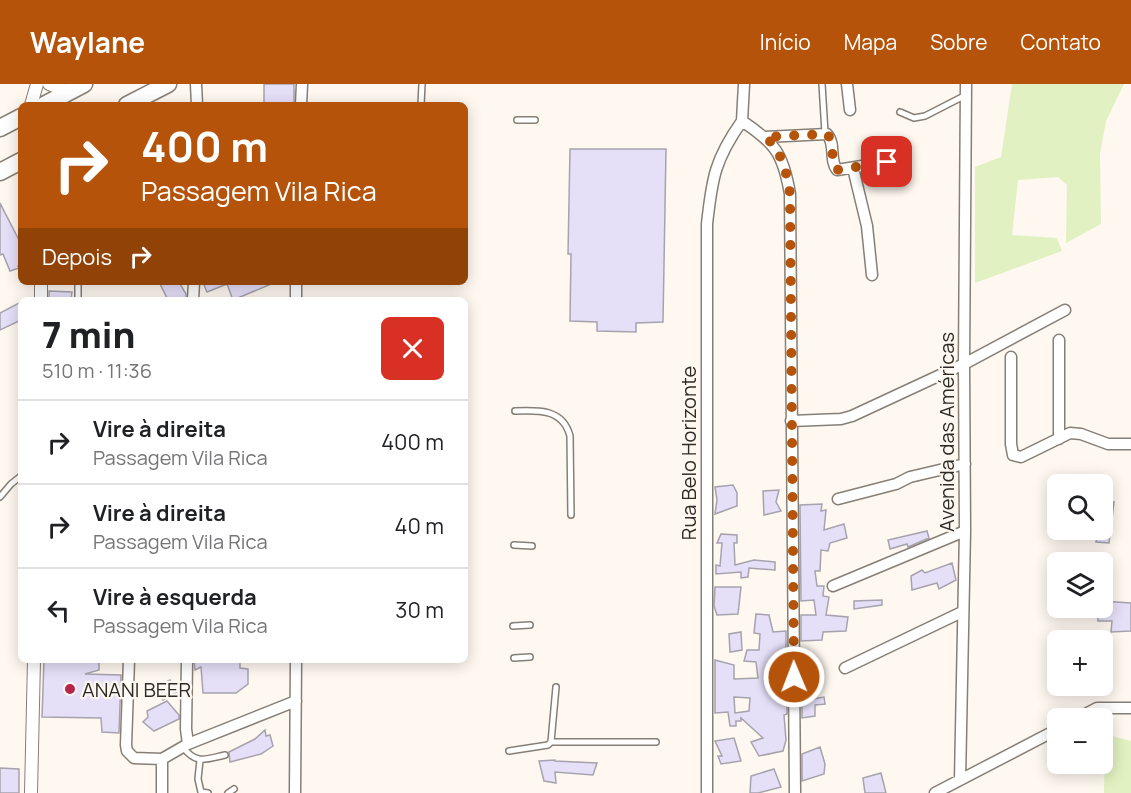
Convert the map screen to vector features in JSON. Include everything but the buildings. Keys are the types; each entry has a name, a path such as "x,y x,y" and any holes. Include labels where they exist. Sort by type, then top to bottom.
{"highway":[{"path":"50,102 84,84"},
{"path":"133,102 168,84"},
{"path":"0,128 18,119"},
{"path":"0,172 18,163"}],"street":[{"path":"32,102 37,84"},
{"path":"49,84 69,92"},
{"path":"196,84 197,102"},
{"path":"301,102 302,84"},
{"path":"744,84 742,120 770,141 783,163 790,194 795,793"},
{"path":"847,84 850,110"},
{"name":"Avenida das Américas","path":"960,780 965,531 966,90"},
{"name":"Rua Belo Horizonte","path":"707,793 707,224 714,172 726,145 742,120"},
{"path":"765,137 825,134 830,138 835,168 840,170 887,162"},
{"path":"853,168 867,226 872,275"},
{"path":"791,421 841,419 852,416 964,364 1065,310"},
{"path":"1059,340 1059,439"},
{"path":"1011,357 1012,453 1021,457 1065,435 1074,433 1108,444 1131,444"},
{"path":"838,499 897,484 910,477 965,464"},
{"path":"833,586 965,531"},
{"path":"845,668 962,612"},
{"path":"31,793 34,663"},
{"path":"129,663 126,745 127,751 134,758 162,759 185,745 296,701"},
{"path":"185,745 187,663"},
{"path":"295,793 296,663"},
{"path":"1113,708 1131,708"},
{"path":"935,793 1047,735"},
{"path":"162,759 162,793"}],"lane":[{"path":"421,102 422,84"},
{"path":"822,84 825,134"},
{"path":"900,112 919,117 966,90"},
{"path":"517,120 535,120"},
{"path":"515,411 535,410 560,417 567,425 570,436 571,515"},
{"path":"0,497 18,478"},
{"path":"514,545 532,546"},
{"path":"513,626 530,625"},
{"path":"514,658 530,657"},
{"path":"551,742 556,687"},
{"path":"509,751 545,747 551,742 656,742"},
{"path":"185,745 190,757 200,760 225,755"},
{"path":"200,760 198,779 201,792 208,793"},
{"path":"228,793 234,789"}],"green space":[{"path":"1012,84 1124,84 1106,121 1100,154 1101,224 1066,243 1067,185 1058,177 1018,180 1012,235 1057,238 1062,251 975,283 975,167 1001,157"},
{"path":"1113,736 1131,741 1131,793 1104,793 1104,774 1113,774"}],"place":[{"name":"ANANI BEER","path":"70,689"}],"route":[{"path":"794,677 790,194 783,163 770,141 765,137 827,134 830,138 833,165 837,170 887,162"}]}
